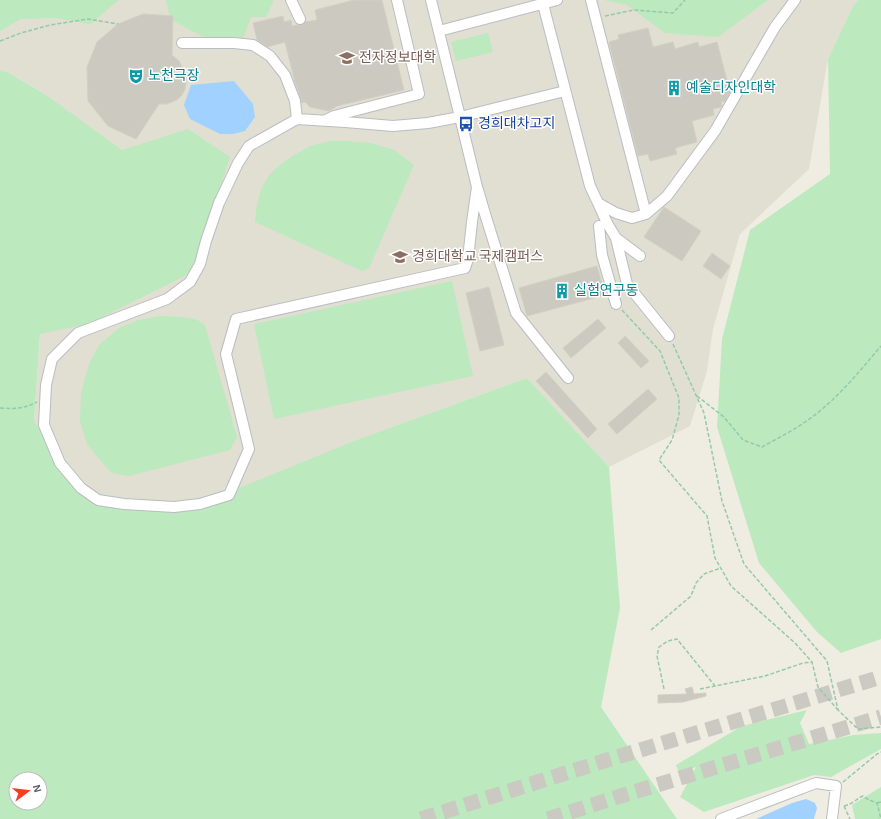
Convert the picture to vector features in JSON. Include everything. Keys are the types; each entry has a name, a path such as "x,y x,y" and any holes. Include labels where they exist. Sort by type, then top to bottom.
{"street":[{"path":"291,0 300,19"},
{"path":"324,121 334,116 419,94 397,0"},
{"path":"431,0 477,187 516,313 568,378"},
{"path":"439,31 557,0"},
{"path":"591,0 646,214"},
{"path":"598,204 616,213 632,218 646,214 667,196 714,130 775,27 795,0"},
{"path":"543,4 590,186 607,223 616,238 627,284 669,336"},
{"path":"182,43 234,43 253,45 270,56 285,75 295,101 297,119"},
{"path":"477,187 468,259 465,268 236,319 226,354 249,449 230,495 200,504 174,507 124,504 98,500 81,488 60,463 44,425 46,386 52,359 78,333 166,299 190,282 200,264 219,203 238,163 249,146 297,119 393,126 428,124 565,91"},
{"path":"599,226 602,255 616,304"},
{"path":"616,238 640,256"},
{"path":"721,819 816,783 836,786 832,819"}],"path":[{"path":"596,20 608,15 634,10 673,13 684,0"},
{"path":"0,41 21,33 50,25 88,18 118,24"},
{"path":"616,304 660,351 679,398 679,415 672,440 659,460 707,516 715,558 731,586 795,643 812,662 818,687 838,710 858,729 881,727"},
{"path":"669,336 704,413 722,501 744,564 827,661 838,710"},
{"path":"696,395 724,417 743,440 762,447 805,423 833,400 881,346"},
{"path":"0,408 26,408 45,398"},
{"path":"650,630 691,596 696,583 704,574 721,568"},
{"path":"664,689 657,656 659,647 668,641 677,639 715,686"},
{"path":"700,689 765,676 803,663 812,662"},
{"path":"836,786 881,752"},
{"path":"850,819 844,806 852,804 858,798 863,796 876,803 881,802"},
{"path":"876,803 881,819"}],"shaded area":[{"name":"경희대학교 국제캠퍼스","path":"0,0 858,0 853,6 828,59 809,169 740,234 713,329 707,371 690,426 609,467 527,378 359,439 212,509 94,506 77,500 34,421 41,324 102,140 46,95 9,73 0,74"}],"green space":[{"path":"0,0 119,0 90,24 55,18 21,19 0,31"},
{"path":"166,0 274,0 266,17 251,17 243,39 207,39 170,19"},
{"path":"604,0 768,0 718,37 665,33 627,5"},
{"path":"858,0 881,0 881,639 841,653 817,632 759,563 717,427 722,339 750,230 830,174 828,59 853,6"},
{"path":"488,33 493,52 456,61 451,42"},
{"path":"0,71 9,73 46,95 122,150 188,129 230,157 193,272 88,324 40,334 34,421 60,463 94,506 174,507 200,504 359,439 527,378 609,467 620,608 601,707 677,819 0,819"},
{"path":"330,141 371,143 394,150 414,165 369,268 362,271 255,222 260,193 268,177 288,159 300,151 311,146"},
{"path":"452,281 473,376 274,419 254,324"},
{"path":"160,316 196,319 205,325 237,437 230,450 129,476 112,473 87,444 80,421 81,393 89,364 99,345 119,328 139,320"},
{"path":"807,710 800,723 809,744 854,735 881,733 881,749 831,777 814,775 704,812 680,797 696,767 679,773 676,765 742,726"},
{"path":"881,787 881,819 855,819 852,805"}],"water":[{"path":"234,81 253,104 255,117 245,131 233,134 220,134 190,119 184,105 191,85"},
{"path":"806,799 815,803 817,808 814,819 756,819 792,803"}],"building":[{"name":"전자정보대학","path":"354,0 382,0 404,90 337,106 329,111 310,107 305,102 302,103 285,42 267,47 257,40 253,23 283,16 284,22 291,20 292,26 302,25 305,22 317,20 315,10"},
{"name":"노천극장","path":"143,14 173,16 172,55 179,61 184,71 186,82 185,89 178,99 166,104 159,104 136,139 108,126 88,101 87,67 97,42 118,24"},
{"name":"예술디자인대학","path":"648,28 653,47 673,42 675,49 698,42 699,47 717,42 730,92 725,101 721,102 721,107 713,109 714,115 692,121 697,142 675,148 677,154 650,161 648,154 638,156 609,42 619,39 618,35"},
{"path":"664,207 701,231 682,261 644,237"},
{"path":"712,253 730,266 721,279 703,266"},
{"name":"실험연구동","path":"597,266 605,295 527,316 519,288"},
{"path":"489,287 504,345 480,351 466,293"},
{"path":"598,319 606,328 571,358 563,348"},
{"path":"625,336 649,361 641,368 618,343"},
{"path":"546,372 597,429 588,438 536,381"},
{"path":"648,389 657,399 617,434 608,424"},
{"path":"692,687 694,694 706,693 706,696 683,702 658,703 658,695 687,694 685,689"}],"tunnel":[{"path":"421,819 604,761 881,677"},
{"path":"548,819 881,717"}],"place":[{"name":"전자정보대학","path":"347,58"},
{"name":"노천극장","path":"136,76"},
{"name":"예술디자인대학","path":"674,88"},
{"name":"경희대차고지","path":"466,124"},
{"name":"경희대학교 국제캠퍼스","path":"400,257"},
{"name":"실험연구동","path":"562,291"}]}
